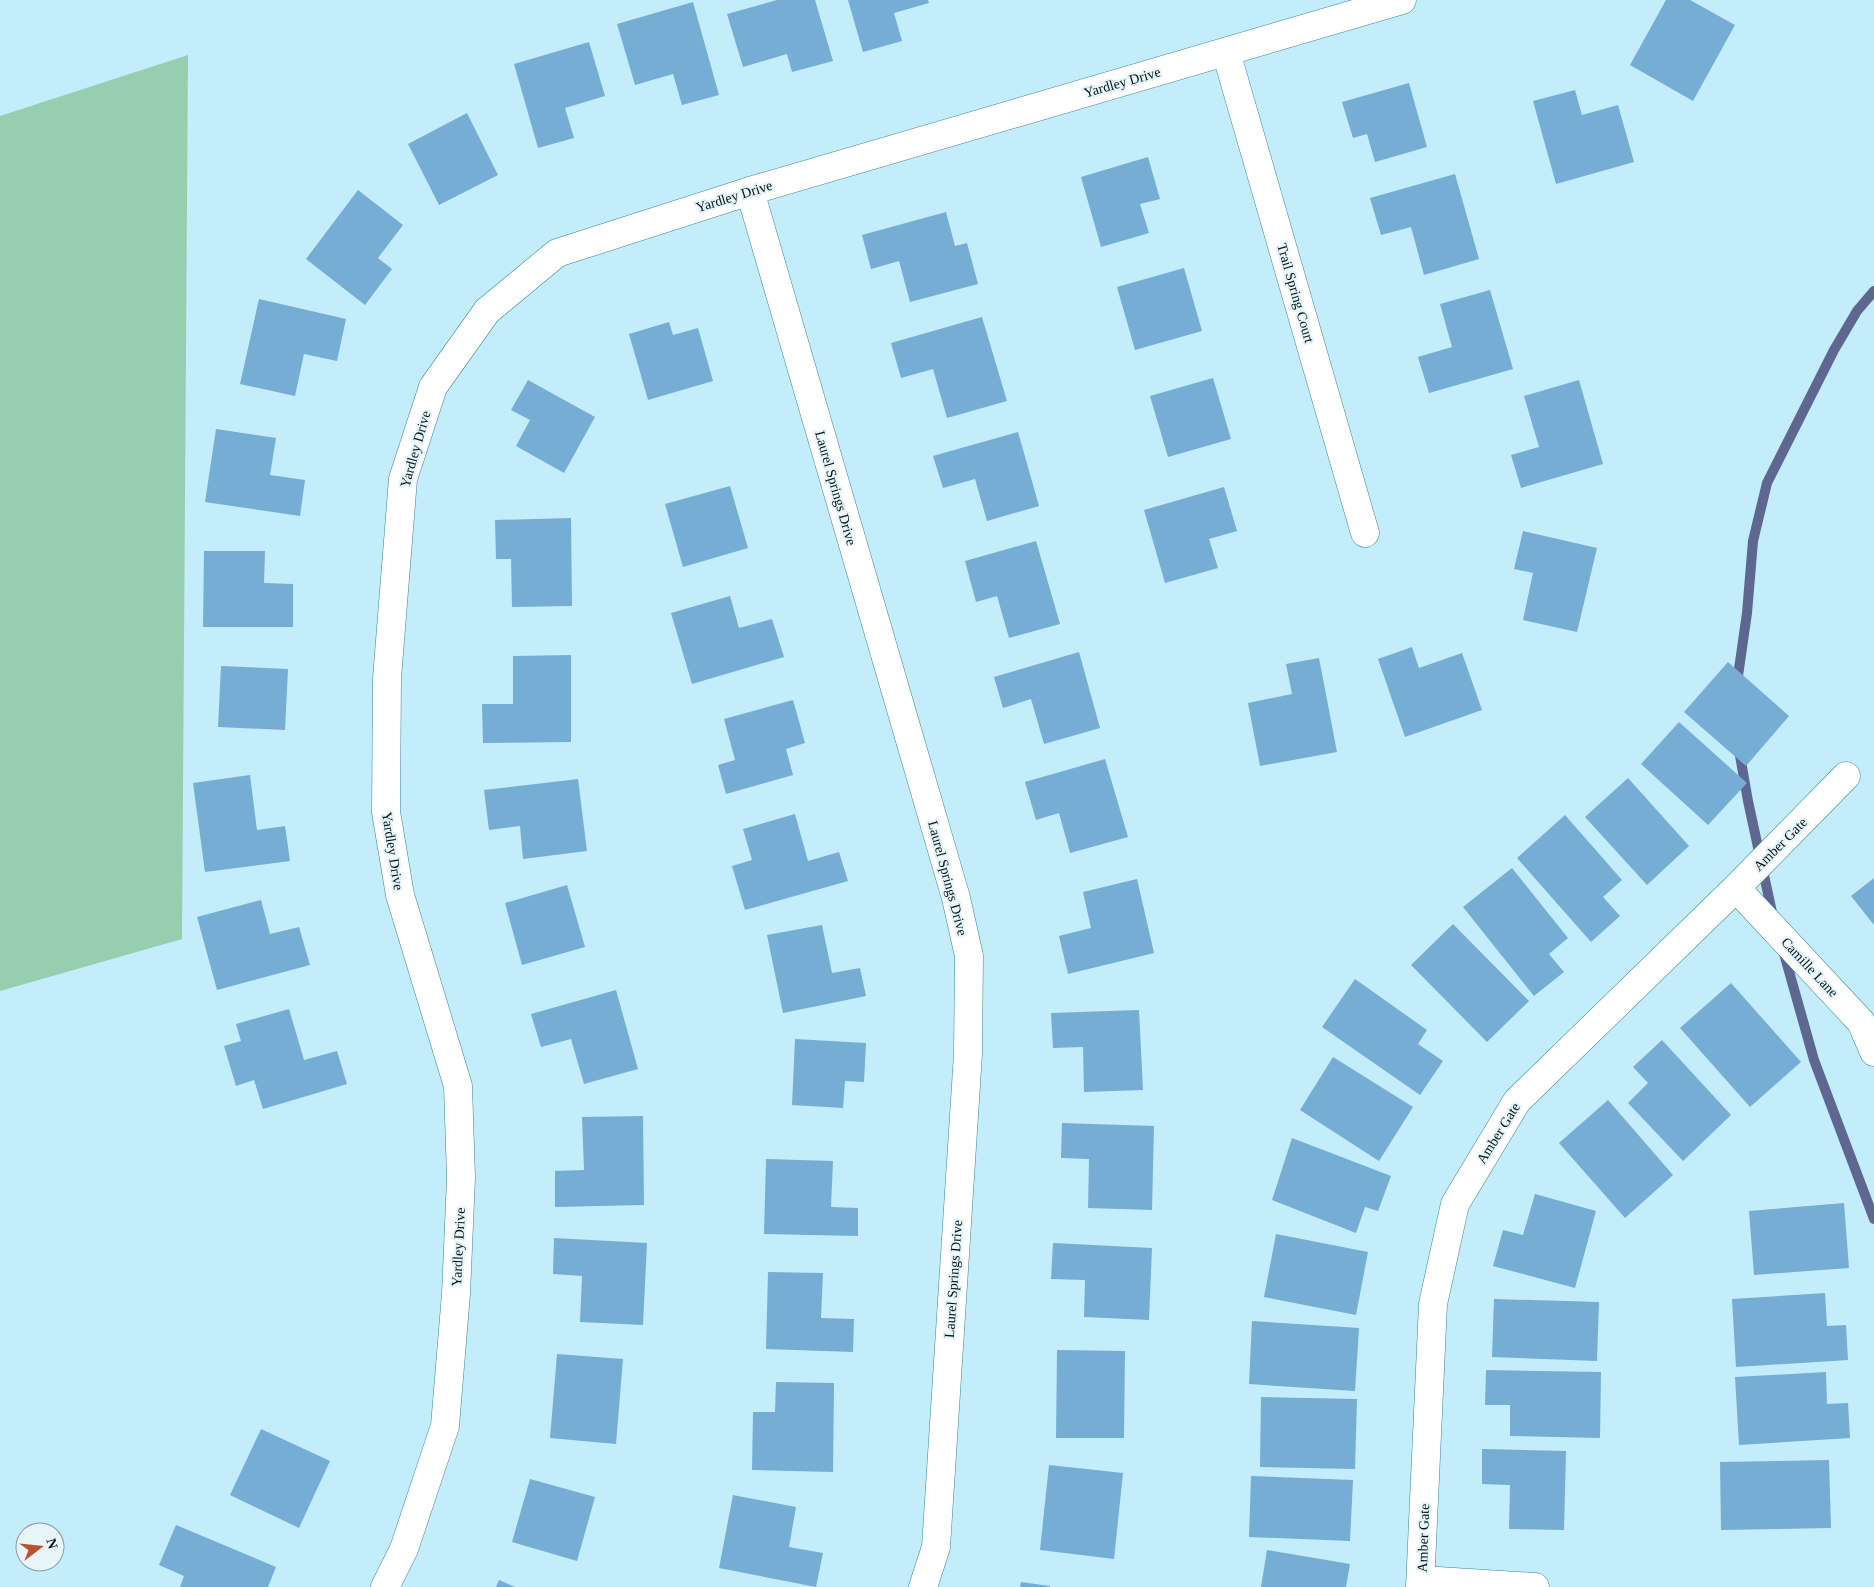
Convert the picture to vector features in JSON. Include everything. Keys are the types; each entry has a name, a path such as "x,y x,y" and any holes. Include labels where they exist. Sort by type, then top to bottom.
{"street":[{"name":"Yardley Drive","path":"385,1587 404,1549 445,1426 456,1294 461,1178 458,1086 400,896 386,812 387,678 403,479 432,387 487,312 557,253 750,191 1402,0"},
{"name":"Trail Spring Court","path":"1226,52 1366,533"},
{"name":"Laurel Springs Drive","path":"750,191 956,898 969,956 968,1054 936,1547 923,1587"},
{"name":"Amber Gate","path":"1421,1584 1433,1304 1455,1204 1517,1101 1736,888 1846,776"},
{"name":"Camille Lane","path":"1736,888 1861,1022 1874,1052"},
{"path":"1421,1584 1535,1587"}],"green space":[{"path":"188,55 182,939 0,991 0,116"}],"building":[{"path":"777,0 815,0 833,61 792,72 787,54 743,67 727,14"},
{"path":"848,0 928,0 929,3 894,13 902,41 863,52"},
{"path":"1666,0 1690,0 1735,25 1693,101 1630,65"},
{"path":"693,2 719,95 682,105 673,74 635,85 617,24"},
{"path":"589,42 605,96 565,108 574,138 538,148 514,64"},
{"path":"1409,83 1427,147 1375,162 1367,134 1353,138 1342,102"},
{"path":"1575,90 1582,115 1618,105 1634,162 1556,184 1533,101"},
{"path":"467,113 498,175 439,205 408,144"},
{"path":"1148,157 1160,199 1140,204 1149,233 1101,247 1081,177"},
{"path":"1455,174 1479,259 1424,275 1411,227 1381,235 1370,198"},
{"path":"358,190 403,225 378,258 392,269 365,305 306,259"},
{"path":"946,212 955,246 967,243 978,284 910,302 899,261 871,269 862,235"},
{"path":"1184,268 1202,331 1135,350 1117,287"},
{"path":"1490,290 1513,369 1429,393 1418,357 1452,347 1440,304"},
{"path":"259,299 346,319 337,361 304,354 295,396 240,384"},
{"path":"982,317 1007,401 947,418 933,369 901,378 891,343"},
{"path":"669,322 673,335 698,328 713,381 648,400 629,334"},
{"path":"1213,378 1231,439 1168,457 1150,396"},
{"path":"528,380 595,417 564,473 516,446 530,420 511,410"},
{"path":"1579,380 1603,464 1521,488 1511,455 1539,447 1524,396"},
{"path":"216,429 276,438 270,475 305,480 300,516 205,502"},
{"path":"1018,432 1039,506 987,521 975,479 943,488 933,456"},
{"path":"730,486 748,548 683,567 665,504"},
{"path":"1224,487 1237,531 1209,539 1218,568 1165,583 1144,510"},
{"path":"571,518 572,606 512,607 511,559 496,559 495,520"},
{"path":"1523,531 1597,548 1577,632 1523,620 1533,573 1514,569"},
{"path":"1036,541 1060,624 1009,638 997,596 976,602 965,561"},
{"path":"204,551 265,551 264,583 293,584 293,627 203,627"},
{"path":"730,596 739,628 772,619 784,657 692,684 671,613"},
{"path":"1412,647 1419,668 1462,653 1482,710 1405,737 1378,659"},
{"path":"1079,652 1100,728 1044,744 1031,699 1003,708 994,677"},
{"path":"571,655 571,742 483,743 482,704 513,704 513,656"},
{"path":"1319,658 1337,752 1260,766 1248,703 1292,694 1286,664"},
{"path":"1728,662 1789,716 1746,766 1684,712"},
{"path":"221,666 288,669 285,730 218,727"},
{"path":"793,700 805,743 786,749 793,775 726,794 718,765 735,760 724,719"},
{"path":"1679,722 1747,783 1708,825 1641,764"},
{"path":"1105,759 1128,837 1070,853 1059,813 1036,820 1025,782"},
{"path":"250,775 257,830 285,826 290,861 205,872 193,783"},
{"path":"1628,778 1689,846 1647,885 1585,817"},
{"path":"578,779 587,851 523,859 520,826 489,830 484,790"},
{"path":"795,814 808,861 839,852 848,881 745,910 732,866 752,860 743,829"},
{"path":"1565,815 1622,880 1603,897 1620,916 1591,942 1517,858"},
{"path":"1512,868 1568,938 1549,954 1564,972 1534,996 1463,907"},
{"path":"1874,878 1874,925 1851,896"},
{"path":"1137,879 1154,953 1068,974 1059,936 1091,928 1083,892"},
{"path":"567,885 585,947 522,965 505,903"},
{"path":"261,900 270,934 299,927 310,965 217,990 197,917"},
{"path":"1453,924 1529,1001 1487,1042 1411,965"},
{"path":"822,925 832,973 860,968 866,996 783,1013 767,935"},
{"path":"1355,979 1427,1030 1418,1044 1443,1061 1420,1095 1322,1027"},
{"path":"1731,983 1801,1062 1750,1107 1680,1028"},
{"path":"616,990 638,1069 584,1084 571,1039 541,1047 531,1014"},
{"path":"289,1009 304,1060 337,1051 347,1084 263,1109 254,1080 236,1086 224,1046 241,1041 236,1024"},
{"path":"1139,1010 1143,1090 1084,1092 1083,1047 1053,1048 1051,1013"},
{"path":"795,1039 866,1043 864,1082 845,1081 843,1108 792,1105"},
{"path":"1662,1040 1731,1115 1683,1161 1628,1103 1648,1083 1633,1067"},
{"path":"1333,1057 1413,1107 1379,1161 1300,1110"},
{"path":"1608,1100 1673,1175 1625,1218 1559,1143"},
{"path":"643,1116 644,1205 555,1207 555,1171 584,1170 582,1117"},
{"path":"1062,1123 1154,1126 1152,1210 1088,1208 1089,1159 1061,1158"},
{"path":"1292,1138 1391,1176 1378,1211 1365,1207 1356,1233 1272,1200"},
{"path":"766,1159 833,1161 831,1207 858,1208 858,1236 764,1234"},
{"path":"1535,1194 1596,1211 1575,1288 1493,1266 1503,1230 1523,1235"},
{"path":"1844,1203 1849,1268 1754,1275 1749,1211"},
{"path":"1276,1234 1368,1252 1356,1315 1264,1297"},
{"path":"554,1238 647,1243 643,1325 580,1322 582,1276 553,1274"},
{"path":"1053,1243 1152,1248 1149,1320 1084,1317 1085,1280 1051,1279"},
{"path":"768,1272 823,1273 821,1318 854,1319 853,1352 766,1349"},
{"path":"1825,1293 1827,1326 1846,1325 1848,1360 1736,1367 1732,1299"},
{"path":"1494,1299 1599,1302 1597,1361 1492,1357"},
{"path":"1252,1321 1359,1328 1355,1391 1249,1384"},
{"path":"1057,1350 1125,1351 1124,1438 1056,1438"},
{"path":"557,1354 623,1359 616,1444 550,1438"},
{"path":"1486,1370 1601,1372 1600,1438 1510,1436 1510,1405 1485,1405"},
{"path":"1826,1372 1827,1404 1848,1403 1850,1438 1739,1445 1735,1377"},
{"path":"776,1382 834,1383 833,1472 752,1470 753,1412 775,1412"},
{"path":"1261,1397 1357,1399 1355,1469 1260,1467"},
{"path":"261,1429 330,1461 299,1528 230,1495"},
{"path":"1482,1449 1566,1451 1564,1530 1509,1529 1510,1485 1482,1484"},
{"path":"1829,1460 1831,1528 1721,1530 1720,1462"},
{"path":"1049,1465 1123,1473 1114,1559 1040,1550"},
{"path":"1251,1476 1353,1480 1350,1541 1249,1537"},
{"path":"530,1479 595,1497 577,1561 512,1542"},
{"path":"733,1495 796,1507 789,1547 823,1553 816,1587 719,1568"},
{"path":"176,1525 276,1567 268,1587 180,1587 184,1576 159,1565"},
{"path":"1267,1550 1350,1564 1346,1587 1261,1587"},
{"path":"499,1580 515,1587 496,1587"},
{"path":"1021,1582 1050,1586 1050,1587 1020,1587"}],"waterway":[{"path":"1737,683 1747,613 1753,541 1767,483 1834,350 1857,311 1874,291"},
{"path":"1739,750 1773,917"},
{"path":"1783,950 1814,1060 1874,1219"}]}
